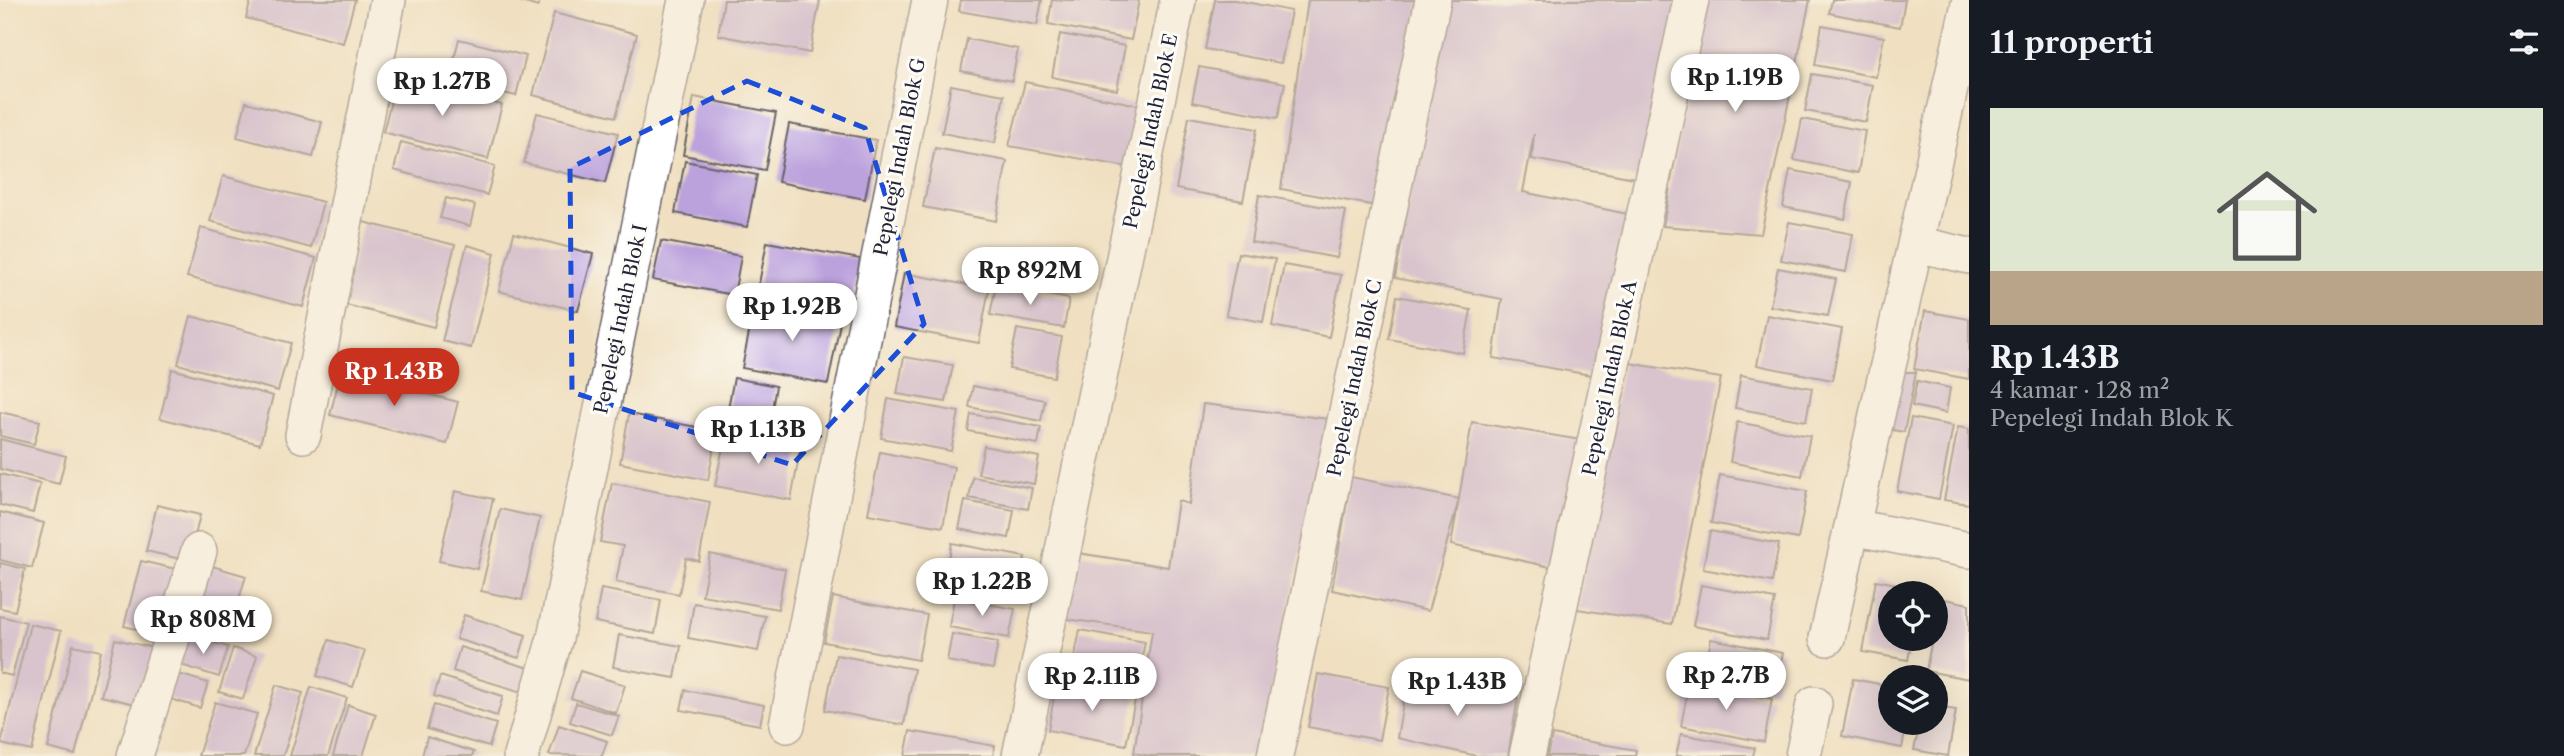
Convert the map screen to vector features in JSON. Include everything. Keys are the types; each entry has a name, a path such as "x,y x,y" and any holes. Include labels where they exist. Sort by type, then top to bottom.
{"street":[{"path":"303,435 388,0"},
{"name":"Pepelegi Indah Blok I","path":"521,756 555,639 686,0"},
{"name":"Pepelegi Indah Blok G","path":"787,725 930,0"},
{"name":"Pepelegi Indah Blok E","path":"1020,756 1178,0"},
{"name":"Pepelegi Indah Blok C","path":"1275,756 1433,0"},
{"name":"Pepelegi Indah Blok A","path":"1527,756 1691,0"},
{"path":"1827,639 1969,4"},
{"path":"1916,244 1969,256"},
{"path":"1852,527 1969,550"},
{"path":"135,756 199,551"},
{"path":"1803,756 1814,704"}],"highlighted area":[{"path":"747,81 865,128 924,324 792,465 572,392 570,168"}],"building":[{"path":"251,0 355,0 343,43 246,18"},
{"path":"515,0 540,0 538,7"},
{"path":"724,0 820,0 810,53 718,35"},
{"path":"961,0 1042,0 1037,25 959,11"},
{"path":"1052,0 1139,0 1131,40 1048,24"},
{"path":"1215,0 1235,0 1291,11 1281,63 1205,49"},
{"path":"1308,0 1421,0 1377,206 1281,189"},
{"path":"1445,0 1678,0 1640,179 1532,159 1534,134 1523,192 1632,215 1597,376 1493,358 1502,299 1395,278"},
{"path":"1707,0 1810,0 1761,234 1663,226 1686,96"},
{"path":"1832,0 1905,0 1900,27 1829,13"},
{"path":"554,13 637,34 616,117 533,95"},
{"path":"1822,25 1884,37 1876,77 1815,65"},
{"path":"1060,34 1125,46 1117,90 1052,77"},
{"path":"459,39 526,56 516,96 449,79"},
{"path":"967,39 1018,49 1012,81 961,71"},
{"path":"1199,67 1285,83 1278,118 1192,102"},
{"path":"1812,74 1873,85 1866,122 1805,111"},
{"path":"397,78 502,105 488,159 383,132"},
{"path":"1025,82 1143,106 1128,167 1009,146"},
{"path":"951,85 1004,95 995,143 942,133"},
{"path":"694,97 776,113 765,170 683,155"},
{"path":"246,102 322,122 313,157 237,137"},
{"path":"537,113 618,133 605,183 524,163"},
{"path":"1189,117 1257,129 1243,201 1176,189"},
{"path":"1802,119 1865,131 1858,173 1794,160"},
{"path":"789,124 876,140 865,199 778,182"},
{"path":"401,142 495,166 487,195 394,170"},
{"path":"935,148 1007,161 996,221 923,207"},
{"path":"685,161 757,175 747,227 675,213"},
{"path":"1790,170 1852,182 1845,219 1783,207"},
{"path":"223,176 323,202 311,248 210,221"},
{"path":"1259,195 1346,211 1337,258 1251,242"},
{"path":"446,198 475,205 470,226 440,218"},
{"path":"363,222 455,245 434,327 342,304"},
{"path":"1789,222 1853,234 1846,272 1781,260"},
{"path":"201,228 316,258 303,307 187,277"},
{"path":"514,233 593,254 578,311 499,291"},
{"path":"661,241 741,256 734,295 653,280"},
{"path":"767,242 860,259 851,312 757,294"},
{"path":"467,245 495,253 471,348 442,341"},
{"path":"1238,253 1275,259 1263,322 1226,315"},
{"path":"1284,265 1341,275 1329,337 1272,326"},
{"path":"1778,268 1836,279 1828,316 1770,306"},
{"path":"904,273 989,289 979,343 894,327"},
{"path":"996,285 1069,299 1064,328 990,315"},
{"path":"1397,296 1471,310 1463,353 1389,339"},
{"path":"755,302 841,318 828,384 742,368"},
{"path":"1925,311 1969,319 1969,379 1914,369"},
{"path":"1767,315 1842,329 1832,380 1757,365"},
{"path":"191,316 291,343 278,391 178,364"},
{"path":"1017,329 1062,337 1054,377 1009,369"},
{"path":"904,357 953,365 946,402 897,394"},
{"path":"1623,362 1721,378 1672,624 1577,609"},
{"path":"172,369 273,396 260,444 160,418"},
{"path":"341,372 458,402 447,444 330,415"},
{"path":"1890,372 1916,372 1904,432 1876,427"},
{"path":"1741,375 1812,388 1806,421 1735,408"},
{"path":"734,378 776,386 769,426 726,418"},
{"path":"1917,381 1950,388 1946,413 1912,406"},
{"path":"973,386 1045,400 1041,421 969,407"},
{"path":"888,399 959,412 951,451 881,438"},
{"path":"1203,404 1330,419 1257,756 1150,756 1134,753 1152,631 1059,618 1071,552 1168,567 1178,501 1189,504"},
{"path":"0,412 40,421 34,444 0,436"},
{"path":"629,414 717,431 708,480 620,463"},
{"path":"971,414 1041,427 1038,444 968,431"},
{"path":"1911,418 1953,426 1939,499 1897,491"},
{"path":"1472,422 1581,440 1555,568 1451,545"},
{"path":"1737,422 1810,436 1802,476 1730,462"},
{"path":"1958,427 1969,429 1969,504 1944,500"},
{"path":"726,432 801,446 791,500 715,486"},
{"path":"0,439 66,456 59,484 0,469"},
{"path":"984,446 1039,457 1034,484 978,474"},
{"path":"880,452 954,467 943,527 868,514"},
{"path":"0,474 40,484 33,513 0,505"},
{"path":"1720,475 1807,491 1798,539 1711,523"},
{"path":"973,477 1032,488 1028,509 969,498"},
{"path":"1351,477 1459,499 1428,611 1332,590"},
{"path":"612,483 710,502 699,561 686,558 679,594 616,582 623,546 600,542"},
{"path":"455,491 493,499 477,569 439,561"},
{"path":"965,501 1014,510 1009,538 959,529"},
{"path":"157,505 200,515 189,561 146,551"},
{"path":"500,509 540,518 522,600 481,591"},
{"path":"0,512 44,523 32,568 0,560"},
{"path":"1710,531 1779,544 1772,582 1703,569"},
{"path":"952,543 1025,557 1017,599 944,585"},
{"path":"710,554 785,569 778,609 702,595"},
{"path":"141,561 180,570 164,636 124,626"},
{"path":"0,563 25,569 15,611 0,608"},
{"path":"205,564 246,576 227,638 186,626"},
{"path":"1876,580 1881,581 1878,581 1878,651 1910,651 1908,660 1863,652"},
{"path":"1701,585 1775,599 1767,640 1693,626"},
{"path":"601,589 661,600 655,634 595,622"},
{"path":"833,597 927,615 918,660 824,642"},
{"path":"954,598 1015,609 1009,638 949,627"},
{"path":"1948,600 1969,604 1969,679 1948,675 1948,665 1927,665 1930,651 1948,651"},
{"path":"694,603 765,616 758,651 688,638"},
{"path":"464,615 526,635 519,658 456,639"},
{"path":"0,616 26,622 12,676 0,673"},
{"path":"30,624 61,631 32,751 1,744"},
{"path":"1080,630 1145,642 1136,686 1071,674"},
{"path":"952,634 998,642 993,669 947,661"},
{"path":"187,635 228,647 219,677 178,664"},
{"path":"619,635 681,646 675,678 613,667"},
{"path":"115,639 157,649 143,706 101,696"},
{"path":"1711,639 1783,653 1775,692 1704,678"},
{"path":"329,640 365,651 353,687 317,676"},
{"path":"73,645 101,651 75,755 48,748"},
{"path":"460,647 529,668 522,692 453,671"},
{"path":"233,648 257,656 243,699 219,692"},
{"path":"836,655 914,669 904,725 825,710"},
{"path":"580,671 625,685 616,713 571,698"},
{"path":"172,672 208,683 200,708 164,697"},
{"path":"1318,674 1389,687 1379,740 1308,727"},
{"path":"1408,674 1518,698 1508,756 1477,756 1397,738"},
{"path":"440,676 503,696 497,716 434,696"},
{"path":"1853,679 1878,684 1878,735 1905,735 1902,748 1842,736"},
{"path":"1057,681 1136,695 1126,745 1048,730"},
{"path":"1689,683 1772,699 1764,742 1681,726"},
{"path":"276,685 303,693 283,756 254,756"},
{"path":"311,687 347,698 328,756 290,756"},
{"path":"685,690 764,705 760,725 681,710"},
{"path":"215,702 257,714 244,756 198,756"},
{"path":"576,703 619,716 612,735 570,722"},
{"path":"348,705 376,714 363,756 333,756"},
{"path":"434,705 496,724 489,747 427,729"},
{"path":"1948,709 1956,710 1948,756 1914,750 1917,735 1948,735"},
{"path":"559,725 607,741 602,756 549,755"},
{"path":"910,731 995,746 993,756 905,756"},
{"path":"1681,734 1755,748 1753,756 1676,756"},
{"path":"1552,735 1636,750 1635,756 1547,756"},
{"path":"427,737 474,752 472,756 422,756"}]}
